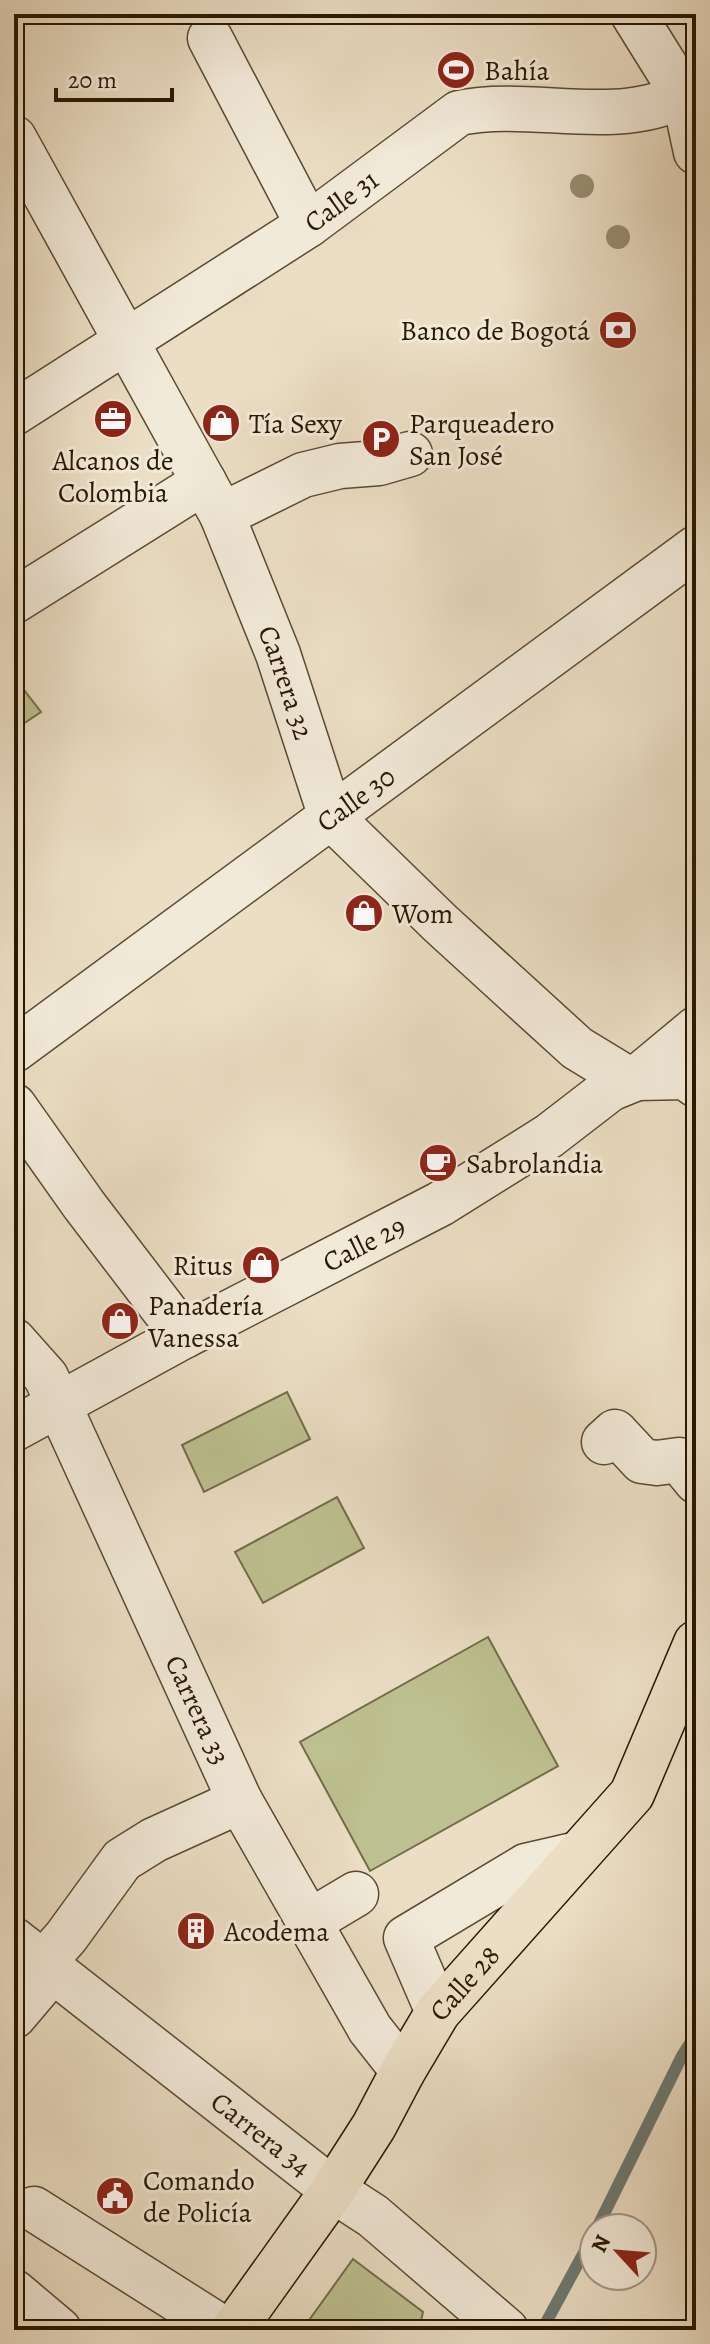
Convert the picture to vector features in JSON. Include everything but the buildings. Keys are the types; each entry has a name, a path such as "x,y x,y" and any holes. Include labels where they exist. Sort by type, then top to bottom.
{"main road":[{"name":"Calle 28","path":"233,2330 333,2190 374,2126 438,2012 632,1794 696,1643"}],"street":[{"path":"633,14 690,92 696,152"},
{"path":"210,38 308,225"},
{"name":"Calle 31","path":"14,413 308,225 459,113 483,108 636,111 690,92"},
{"name":"Carrera 32","path":"14,138 213,498 278,654 331,817 441,924 577,1048 623,1076 685,1077 696,1085"},
{"path":"14,601 213,498 340,466 379,463 410,454"},
{"name":"Calle 30","path":"14,1050 696,548"},
{"name":"Calle 29","path":"14,1429 184,1336 440,1204 549,1136 610,1089 637,1078 696,1029"},
{"path":"14,1106 84,1205 184,1336"},
{"name":"Carrera 33","path":"14,1341 46,1377 60,1405 240,1801 370,2029 403,2071"},
{"path":"604,1442 615,1432 642,1461 657,1463 679,1460 696,1481"},
{"path":"14,2016 36,1958 66,1937 122,1860 161,1822 240,1801"},
{"path":"438,2012 406,1938 526,1866 578,1854"},
{"path":"309,1922 356,1894"},
{"name":"Carrera 34","path":"36,1958 333,2190 373,2216 506,2330"},
{"path":"34,2209 225,2330"},
{"path":"14,2292 59,2330"}],"green space":[{"path":"14,677 41,712 14,730"},
{"path":"287,1392 310,1439 204,1492 182,1445"},
{"path":"337,1497 364,1548 263,1603 235,1552"},
{"path":"488,1637 558,1766 370,1871 300,1742"},
{"path":"353,2259 423,2312 419,2330 302,2330"}],"waterway":[{"path":"605,2212 682,2056 696,2034"},
{"path":"542,2330 578,2264"}],"place":[{"name":"Bahía","path":"456,70"},
{"name":"Banco de Bogotá","path":"618,330"},
{"name":"Alcanos de Colombia","path":"113,419"},
{"name":"Tía Sexy","path":"221,423"},
{"name":"Parqueadero San José","path":"381,439"},
{"name":"Wom","path":"364,913"},
{"name":"Sabrolandia","path":"438,1163"},
{"name":"Ritus","path":"261,1265"},
{"name":"Panadería Vanessa","path":"120,1321"},
{"name":"Acodema","path":"196,1931"},
{"name":"Comando de Policía","path":"115,2196"}]}
